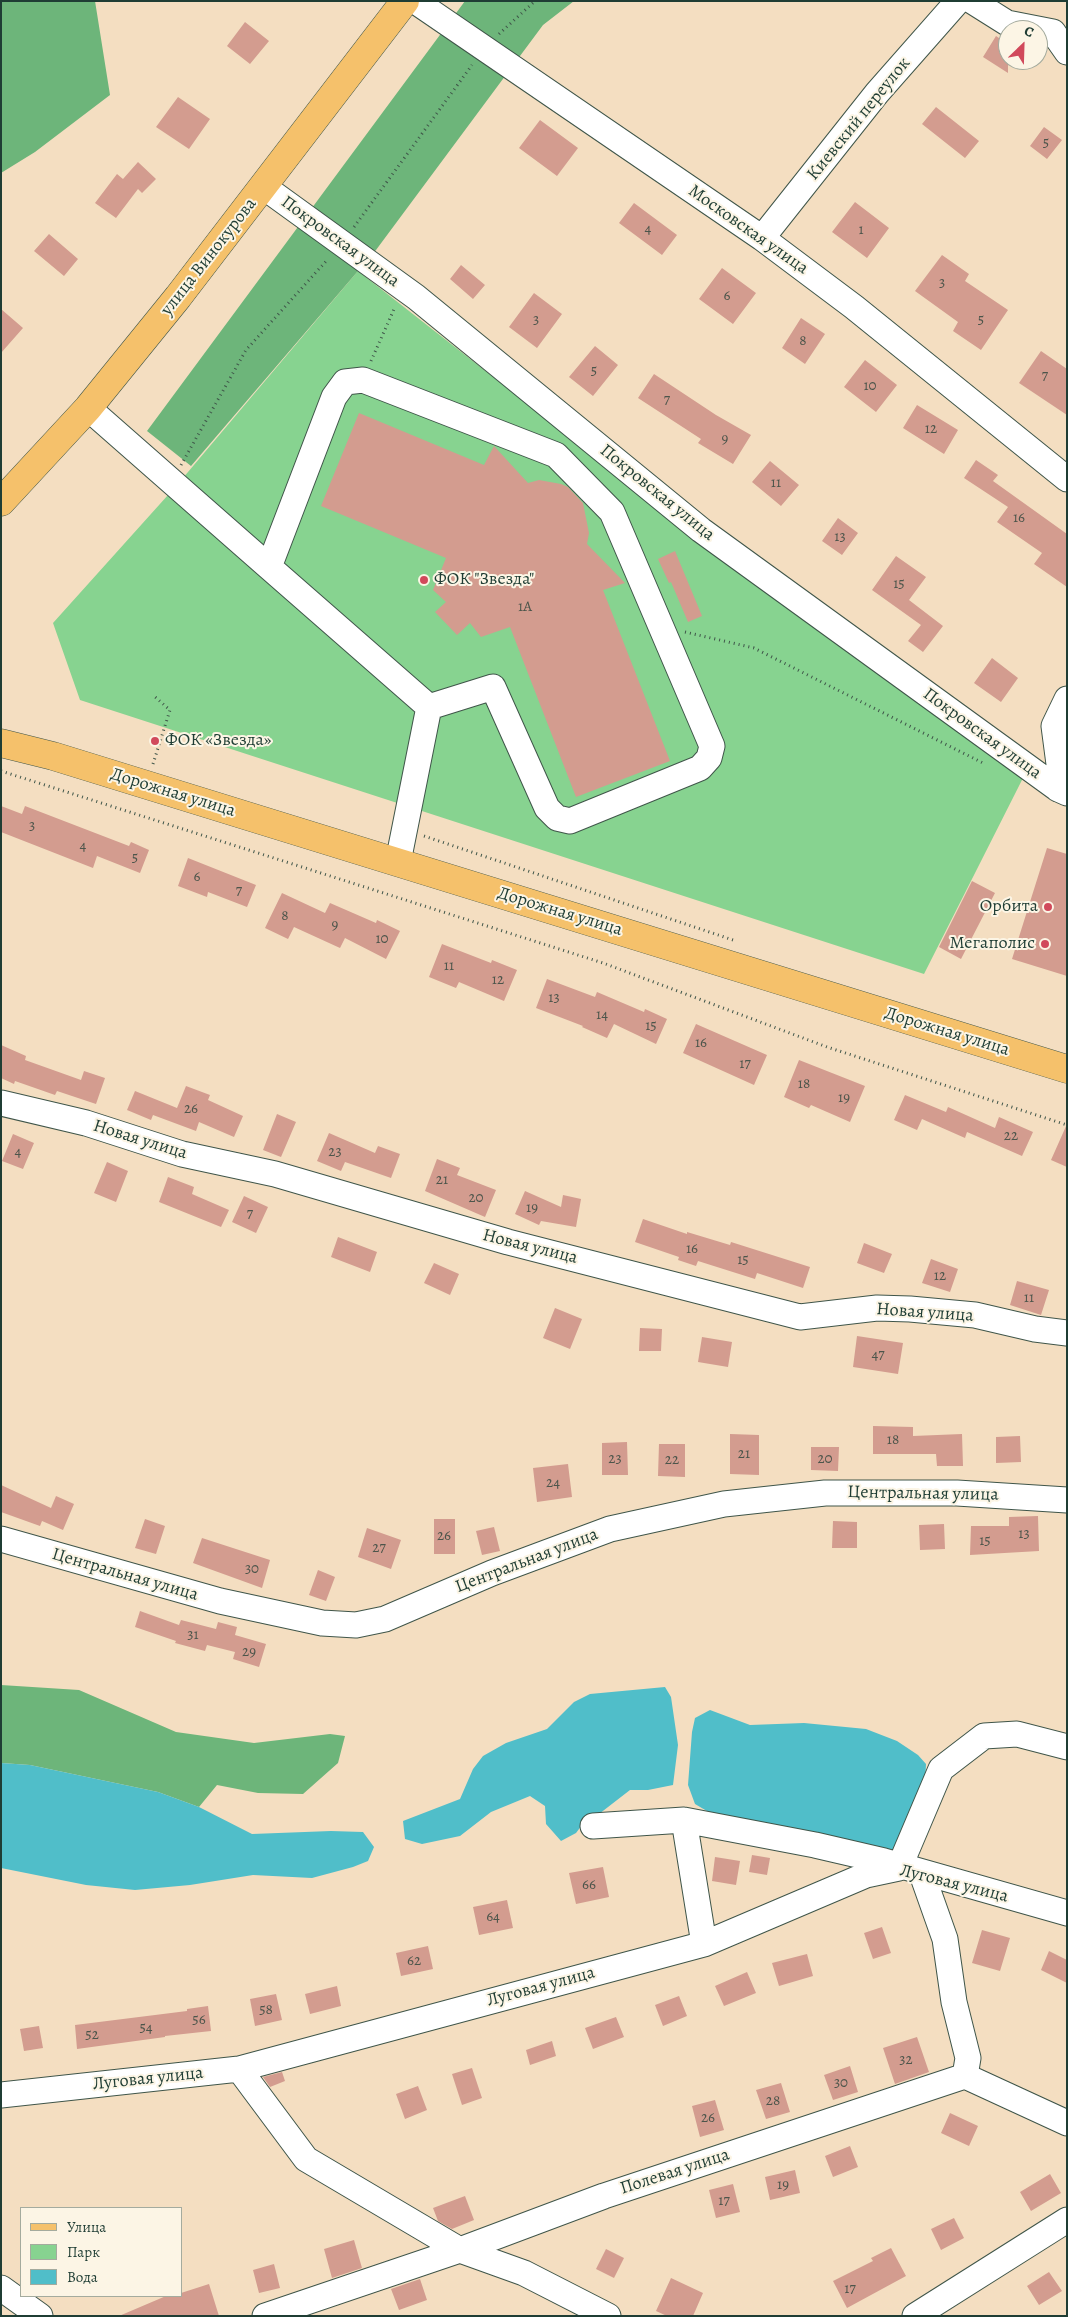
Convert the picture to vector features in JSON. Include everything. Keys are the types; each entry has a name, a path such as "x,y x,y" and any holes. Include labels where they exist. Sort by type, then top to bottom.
{"main road":[{"name":"улица Винокурова","path":"1,502 88,408 178,297 405,1"},
{"path":"1,728 53,756"},
{"path":"1,743 53,756"},
{"name":"Дорожная улица","path":"53,756 1067,1069"}],"street":[{"name":"Московская улица","path":"415,1 762,238 854,307 1067,479"},
{"name":"Киевский переулок","path":"762,238 877,93 958,1"},
{"path":"972,1 1007,23 1053,32 1067,52"},
{"name":"Покровская улица","path":"264,187 403,287 701,530 1062,791"},
{"path":"269,567 334,397 345,382 363,380 556,455 612,512 712,746 709,758 700,768 570,821 558,818 547,808 493,687 429,707"},
{"path":"88,408 429,707"},
{"path":"1062,791 1054,726 1067,699"},
{"path":"398,862 429,707"},
{"name":"Новая улица","path":"1,1103 86,1123 182,1154 275,1174 508,1242 800,1317 877,1308 910,1308 975,1315 1034,1329 1067,1333"},
{"name":"Центральная улица","path":"1,1540 220,1601 322,1623 356,1625 385,1619 492,1573 610,1530 724,1504 825,1493 957,1493 1067,1500"},
{"path":"910,1871 941,1769 984,1736 1017,1734 1067,1747"},
{"path":"684,1820 704,1944"},
{"path":"593,1826 684,1820 815,1845 884,1862 910,1871 945,1939 954,2002 968,2058 965,2076 1067,2123"},
{"name":"Луговая улица","path":"1,2095 239,2069 704,1944 866,1875 910,1871 1067,1914"},
{"path":"239,2069 306,2159 460,2250 524,2273 578,2308 608,2316"},
{"name":"Полевая улица","path":"275,2314 460,2250 604,2196 965,2076"},
{"path":"915,2316 1067,2220"},
{"path":"1,2288 40,2316"}],"path":[{"path":"363,380 403,287"},
{"path":"660,626 754,648 1001,772 1012,756"},
{"path":"145,784 166,728 170,710 154,696"},
{"path":"1,771 603,963 827,1047 1067,1124"},
{"path":"405,830 743,944"}],"green space":[{"path":"1,1 95,1 110,95 35,152 1,173"},
{"path":"465,1 574,1 543,25 376,250 191,466 147,431"},
{"name":"ФОК \"Звезда\"","path":"358,271 696,536 1023,778 924,974 80,700 53,623 177,485"},
{"path":"1,1685 79,1690 176,1732 254,1743 330,1734 345,1736 338,1763 303,1794 258,1793 217,1785 199,1807 158,1792 30,1765 1,1763"}],"water":[{"path":"665,1687 671,1697 678,1745 673,1785 648,1790 630,1790 599,1814 588,1817 576,1833 561,1841 546,1824 545,1806 530,1796 491,1812 460,1836 422,1844 405,1839 403,1821 460,1799 473,1769 483,1756 506,1743 547,1729 574,1702 590,1694"},
{"path":"710,1710 750,1725 804,1723 866,1729 897,1741 918,1755 926,1764 925,1784 895,1851 881,1852 828,1835 771,1824 754,1827 717,1817 695,1804 688,1785 692,1732 695,1718"},
{"path":"1,1763 30,1765 158,1792 199,1807 252,1834 331,1831 363,1832 374,1847 368,1861 312,1878 253,1875 190,1885 135,1890 86,1885 1,1868"}],"building":[{"path":"245,22 269,41 250,64 227,46"},
{"path":"996,36 998,37 998,67 983,57"},
{"path":"178,97 210,119 189,149 156,127"},
{"path":"936,107 979,141 965,158 922,124"},
{"path":"540,120 578,148 557,176 519,148"},
{"path":"1044,127 1062,140 1047,159 1030,146"},
{"path":"138,162 156,179 142,193 138,189 116,218 95,203 117,174 123,179"},
{"path":"855,202 889,228 867,258 832,232"},
{"path":"634,203 677,235 662,255 619,223"},
{"path":"49,234 78,259 64,276 34,251"},
{"path":"942,255 969,274 965,281 1008,310 981,350 953,331 958,322 915,291"},
{"path":"461,265 485,285 473,299 450,279"},
{"path":"722,268 756,293 733,324 699,299"},
{"path":"534,293 562,314 537,348 509,327"},
{"path":"1,309 23,328 1,353"},
{"path":"801,318 825,334 805,364 782,348"},
{"path":"595,346 618,365 593,396 569,377"},
{"path":"1041,351 1067,369 1067,415 1019,383"},
{"path":"865,360 897,385 876,412 844,387"},
{"path":"654,374 716,415 751,435 733,464 698,443 701,439 638,398"},
{"path":"917,405 958,430 944,454 903,428"},
{"path":"359,413 484,465 494,446 528,483 539,480 561,484 568,487 583,503 589,533 587,544 625,583 603,590 670,761 576,797 510,627 481,637 470,623 457,635 435,612 446,602 433,590 446,558 321,506"},
{"path":"976,460 998,475 993,481 1067,534 1067,587 1034,564 1042,553 997,522 1008,507 964,478"},
{"path":"770,461 799,485 781,506 752,482"},
{"path":"838,518 858,533 842,555 822,541"},
{"path":"675,551 702,616 688,622 671,582 669,583 658,559"},
{"path":"896,556 926,577 909,600 943,626 923,652 908,641 921,625 872,590"},
{"path":"992,658 1018,678 1001,702 974,683"},
{"path":"1,806 22,814 25,806 129,846 131,842 149,850 140,873 97,856 93,868 1,832"},
{"name":"Орбита","path":"1047,848 1067,854 1067,976 1012,959"},
{"path":"188,858 256,885 247,907 208,892 207,897 178,886"},
{"path":"972,881 995,893 961,959 939,947"},
{"path":"282,893 325,913 330,903 376,923 377,920 400,931 386,959 345,938 340,948 294,927 288,939 265,928"},
{"path":"442,944 491,963 492,960 517,970 504,1001 459,982 456,988 429,977"},
{"path":"547,979 595,997 597,992 644,1012 645,1009 667,1019 656,1044 614,1024 607,1038 583,1026 536,1008"},
{"path":"696,1024 767,1055 754,1085 683,1053"},
{"path":"1,1045 26,1056 25,1060 81,1080 84,1071 105,1078 96,1104 57,1091 55,1095 15,1081 14,1084 1,1078"},
{"path":"799,1060 865,1086 850,1122 811,1105 809,1108 784,1097"},
{"path":"186,1086 210,1095 208,1100 243,1116 234,1137 199,1122 196,1131 153,1115 151,1120 127,1110 135,1091 177,1108"},
{"path":"905,1095 946,1112 948,1107 995,1128 999,1117 1033,1132 1022,1156 967,1132 965,1138 922,1119 917,1130 894,1120"},
{"path":"277,1114 296,1122 281,1157 263,1150"},
{"path":"1067,1124 1067,1167 1051,1160"},
{"path":"329,1133 375,1153 378,1146 400,1154 391,1178 345,1162 341,1171 317,1161"},
{"path":"13,1134 34,1143 23,1169 2,1161"},
{"path":"437,1159 460,1168 457,1175 496,1190 485,1217 425,1191"},
{"path":"107,1162 128,1171 116,1202 94,1193"},
{"path":"168,1177 194,1187 192,1194 229,1210 221,1227 159,1202"},
{"path":"525,1191 561,1207 563,1195 581,1199 576,1227 541,1221 539,1225 515,1214"},
{"path":"244,1196 268,1207 256,1233 232,1222"},
{"path":"643,1219 687,1234 687,1232 730,1245 731,1242 810,1267 803,1288 757,1273 755,1279 698,1261 696,1266 678,1260 679,1257 635,1242"},
{"path":"338,1237 377,1252 370,1272 331,1257"},
{"path":"864,1243 892,1254 884,1273 857,1263"},
{"path":"931,1259 958,1269 950,1292 922,1283"},
{"path":"434,1263 459,1274 450,1295 424,1283"},
{"path":"1017,1281 1049,1290 1041,1315 1010,1305"},
{"path":"555,1308 582,1319 570,1349 543,1338"},
{"path":"640,1328 662,1329 661,1351 639,1351"},
{"path":"857,1336 903,1343 898,1374 853,1367"},
{"path":"702,1337 732,1342 728,1367 698,1362"},
{"path":"873,1426 913,1427 913,1436 962,1434 963,1466 937,1466 936,1454 873,1454"},
{"path":"730,1434 759,1435 759,1475 730,1474"},
{"path":"1020,1436 1021,1462 996,1463 996,1437"},
{"path":"627,1442 628,1475 602,1475 602,1443"},
{"path":"659,1444 685,1444 685,1477 658,1476"},
{"path":"811,1447 839,1447 838,1471 811,1470"},
{"path":"568,1464 572,1497 537,1502 533,1468"},
{"path":"1,1485 51,1508 56,1496 74,1504 63,1530 42,1521 40,1526 1,1512"},
{"path":"1038,1516 1039,1551 970,1555 971,1526 1009,1526 1009,1517"},
{"path":"145,1519 165,1526 156,1554 135,1548"},
{"path":"434,1519 455,1519 455,1554 434,1554"},
{"path":"833,1521 857,1522 857,1548 832,1548"},
{"path":"944,1524 945,1549 920,1550 919,1525"},
{"path":"494,1527 500,1551 482,1555 476,1531"},
{"path":"367,1528 401,1540 391,1569 358,1557"},
{"path":"202,1538 270,1560 262,1588 193,1563"},
{"path":"318,1570 335,1577 326,1601 309,1595"},
{"path":"140,1611 179,1625 181,1620 216,1629 218,1622 237,1627 235,1635 266,1644 259,1667 233,1659 235,1652 207,1645 205,1651 175,1643 176,1641 135,1627"},
{"path":"752,1855 770,1858 767,1875 749,1872"},
{"path":"715,1857 740,1861 736,1885 712,1881"},
{"path":"603,1867 609,1897 576,1904 569,1873"},
{"path":"507,1900 513,1928 479,1935 473,1907"},
{"path":"882,1927 891,1953 873,1959 864,1933"},
{"path":"982,1930 1010,1938 1000,1971 972,1963"},
{"path":"428,1946 433,1969 401,1976 396,1953"},
{"path":"1049,1951 1067,1960 1067,1983 1041,1970"},
{"path":"807,1954 813,1976 779,1986 772,1963"},
{"path":"747,1972 756,1993 724,2006 715,1986"},
{"path":"337,1986 341,2006 310,2014 305,1994"},
{"path":"276,1994 282,2020 255,2026 250,1999"},
{"path":"679,1996 687,2016 663,2026 655,2005"},
{"path":"208,2006 211,2031 77,2049 75,2025 187,2011 187,2009"},
{"path":"616,2017 624,2037 593,2049 585,2028"},
{"path":"39,2026 43,2048 24,2051 20,2029"},
{"path":"917,2037 929,2072 895,2084 883,2048"},
{"path":"552,2041 556,2056 530,2065 526,2050"},
{"path":"850,2066 858,2092 833,2100 824,2075"},
{"path":"472,2068 482,2098 462,2105 452,2074"},
{"path":"282,2072 285,2081 270,2087 263,2077"},
{"path":"781,2083 790,2112 766,2119 756,2090"},
{"path":"418,2086 427,2110 405,2119 396,2094"},
{"path":"715,2100 724,2130 700,2137 692,2106"},
{"path":"950,2113 978,2126 969,2146 941,2133"},
{"path":"850,2146 858,2167 833,2177 825,2156"},
{"path":"795,2170 800,2193 770,2200 765,2177"},
{"path":"1050,2174 1061,2193 1031,2211 1020,2192"},
{"path":"733,2184 740,2212 716,2218 709,2190"},
{"path":"465,2196 474,2220 452,2229 438,2221 433,2208"},
{"path":"954,2218 964,2238 941,2250 931,2229"},
{"path":"354,2240 362,2268 332,2278 324,2249"},
{"path":"891,2248 906,2276 847,2308 833,2281 873,2261 871,2258"},
{"path":"606,2249 624,2258 614,2278 596,2269"},
{"path":"274,2264 280,2288 259,2293 253,2270"},
{"path":"1049,2272 1062,2291 1039,2305 1027,2286"},
{"path":"671,2278 703,2293 693,2316 667,2316 656,2311"},
{"path":"420,2279 427,2300 399,2310 391,2289"},
{"path":"209,2284 219,2316 119,2316 164,2297 182,2297 182,2293"}],"place":[{"name":"ФОК \"Звезда\"","path":"424,580"},
{"name":"ФОК «Звезда»","path":"155,741"},
{"name":"Орбита","path":"1048,907"},
{"name":"Мегаполис","path":"1045,944"}]}
